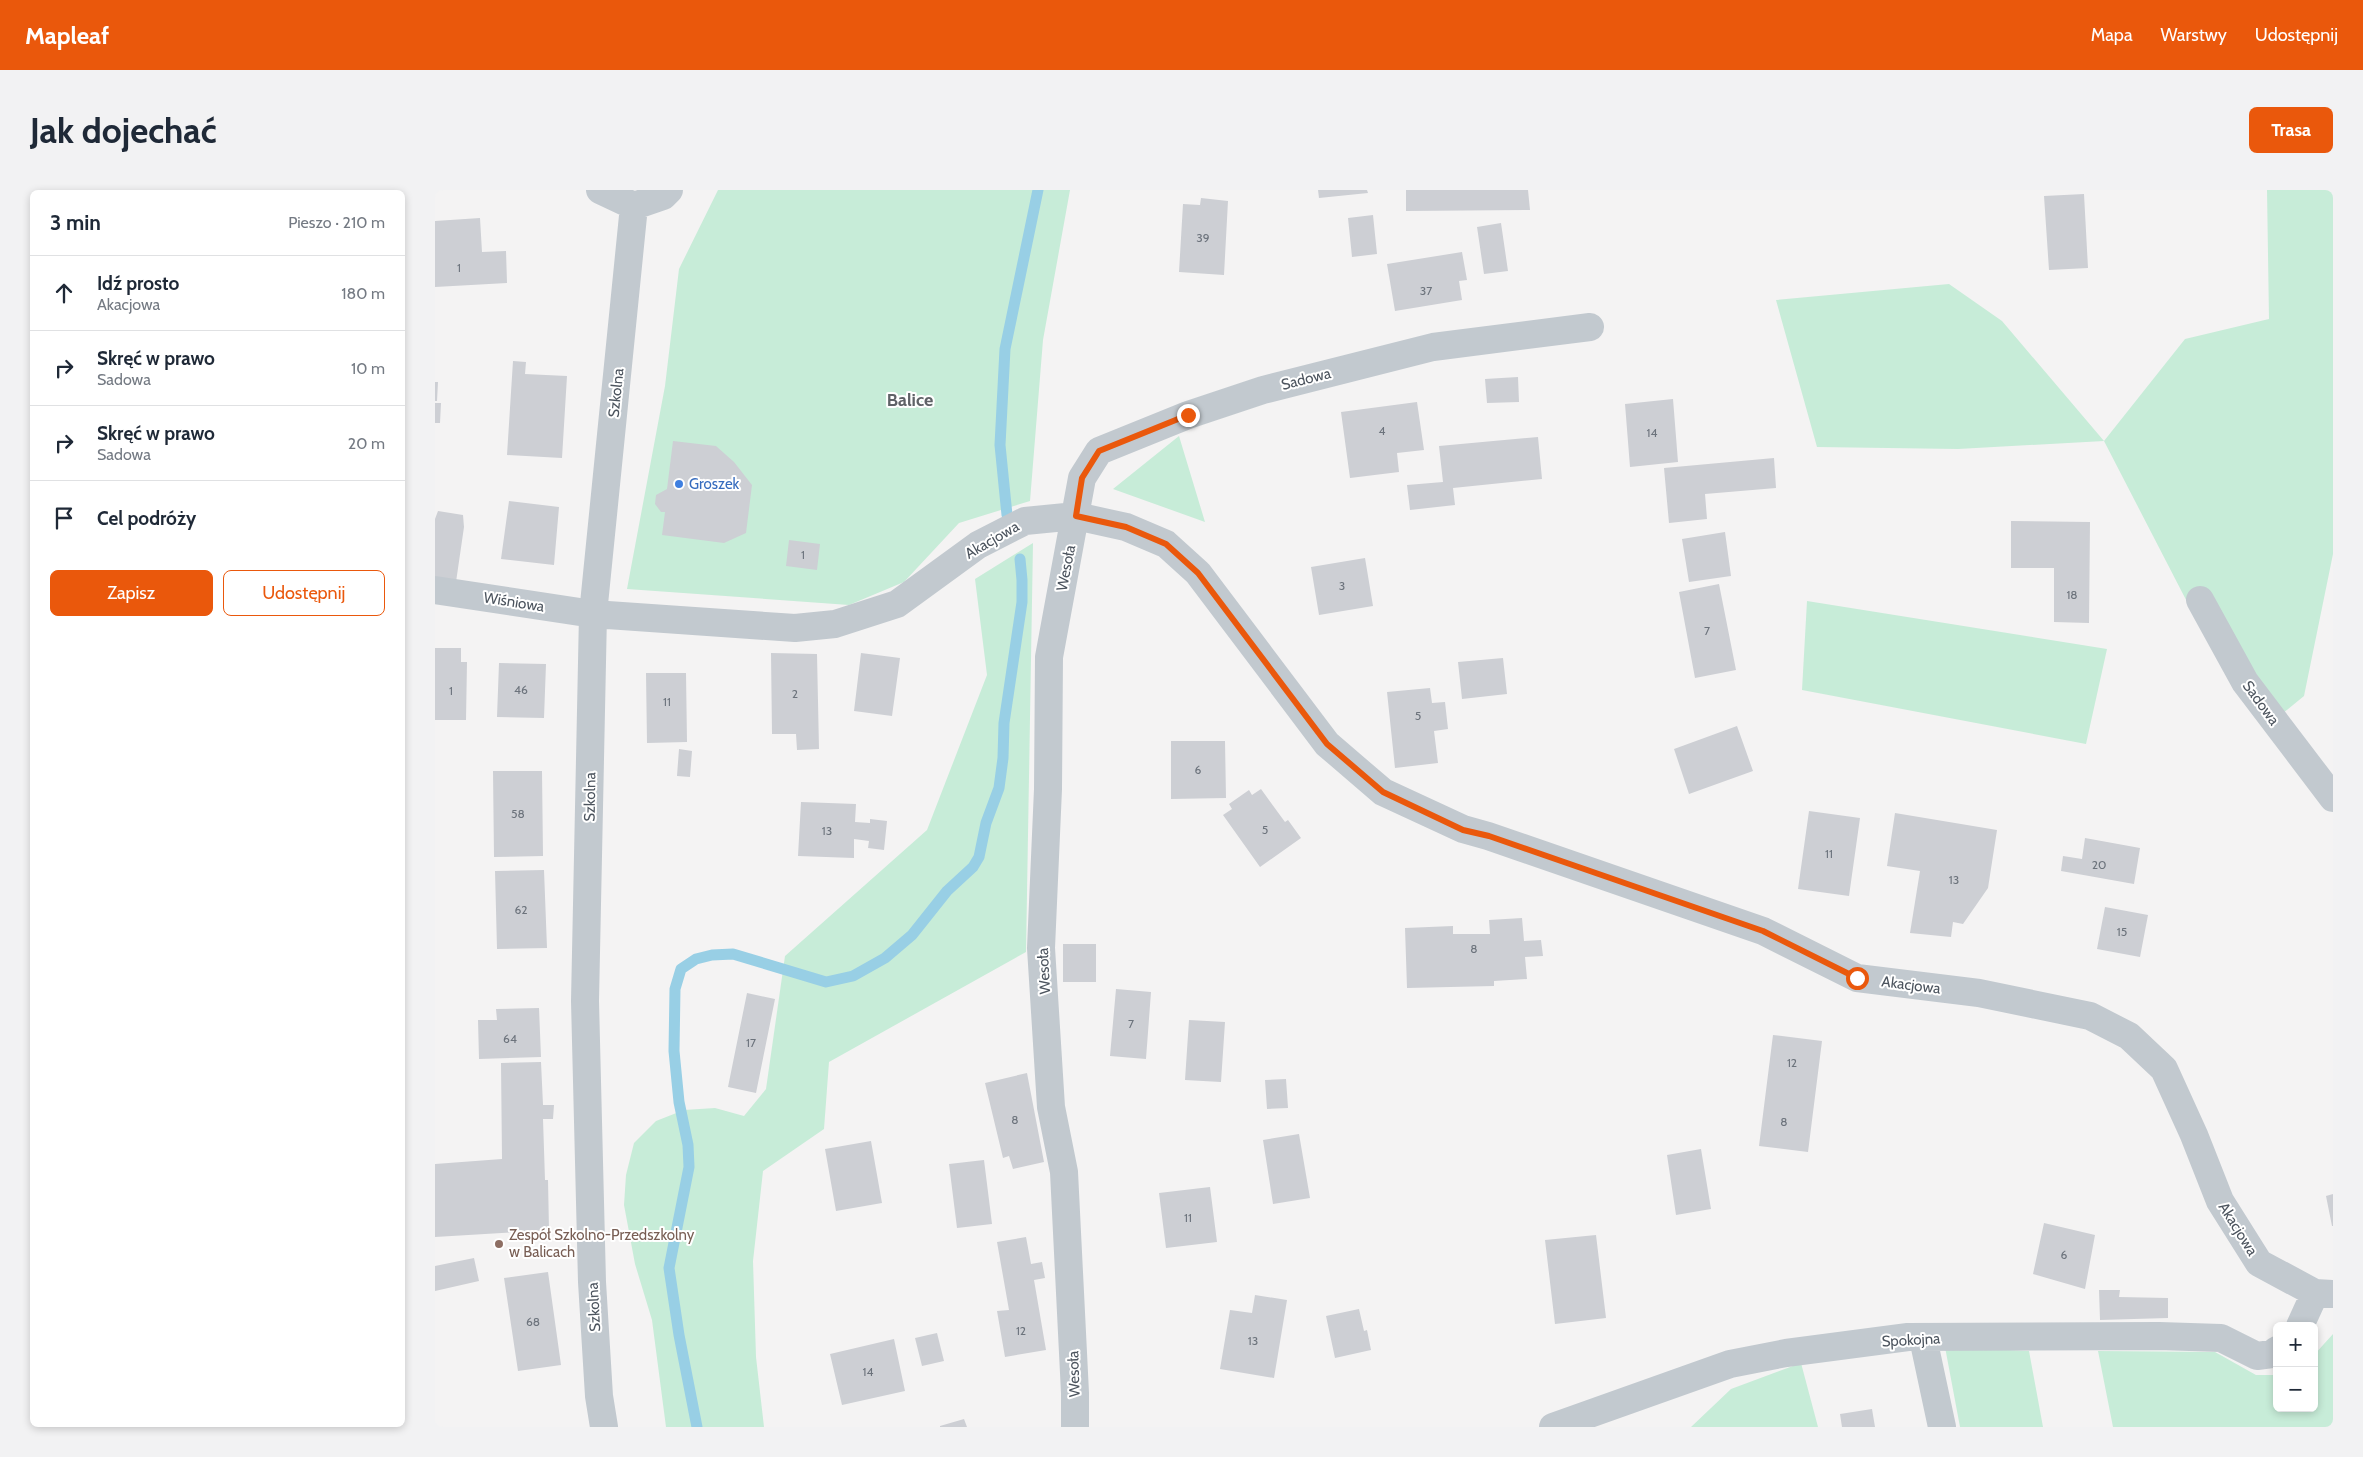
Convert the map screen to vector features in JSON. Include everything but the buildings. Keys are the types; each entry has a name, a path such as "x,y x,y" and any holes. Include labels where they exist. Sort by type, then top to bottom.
{"street":[{"path":"600,190 634,206 663,196 669,190"},
{"name":"Szkolna","path":"604,1427 599,1396 592,1282 585,1011 593,614 634,206"},
{"name":"Sadowa","path":"1076,516 1082,478 1099,451 1188,415 1263,390 1433,347 1590,327"},
{"name":"Akacjowa","path":"593,614 795,628 835,624 897,604 978,545 1025,521 1076,516 1126,527 1166,544 1198,573 1327,744 1383,792 1463,830 1489,836 1763,931 1857,978 1979,993 2090,1016 2129,1036 2164,1069 2195,1135 2219,1201 2259,1262 2324,1293"},
{"name":"Wesoła","path":"1075,1427 1064,1172 1051,1107 1041,948 1048,788 1049,657 1076,516"},
{"name":"Wiśniowa","path":"435,590 593,614"},
{"name":"Sadowa","path":"2200,600 2245,682 2333,798"},
{"path":"2304,1322 2324,1293"},
{"name":"Spokojna","path":"1553,1427 1729,1364 1786,1353 1908,1337 2159,1336 2221,1338 2257,1356 2273,1353"},
{"path":"1923,1338 1942,1427"}],"green space":[{"path":"718,190 1070,190 1043,340 1030,501 959,523 904,582 849,605 627,589 665,386 679,269"},
{"path":"2267,190 2333,190 2333,554 2304,696 2266,727 2199,625 2104,441 2185,339 2269,319"},
{"path":"1949,284 2002,321 2104,441 1958,449 1817,447 1776,300"},
{"path":"1179,436 1205,522 1113,489"},
{"path":"1033,543 1026,952 829,1062 824,1129 763,1171 753,1261 756,1357 764,1427 666,1427 652,1320 635,1264 624,1205 626,1175 634,1143 656,1121 684,1110 715,1108 744,1116 766,1089 785,956 927,830 987,675 975,579"},
{"path":"1807,601 2107,649 2086,744 1802,690"},
{"path":"2333,1334 2333,1427 2113,1427 2098,1351 2215,1352 2256,1375 2273,1375 2273,1412 2318,1412 2318,1351"},
{"path":"1945,1347 2029,1351 2043,1427 1960,1427"},
{"path":"1801,1363 1818,1427 1691,1427 1731,1389"}],"waterway":[{"path":"1007,515 1000,445 1005,349 1038,190"},
{"path":"697,1427 679,1335 669,1268 689,1167 688,1145 679,1102 674,1051 675,989 681,969 696,959 712,955 733,954 826,982 853,976 885,958 912,935 947,891 973,867 979,857 986,823 999,788 1003,758 1004,723 1022,602 1020,559"}],"place":[{"name":"Groszek","path":"679,484"},
{"name":"Zespół Szkolno-Przedszkolny w Balicach","path":"499,1244"}],"district":[{"name":"Balice","path":"910,400"}],"route":[{"path":"1188,415 1099,451 1082,478 1076,516 1126,527 1166,544 1198,573 1327,744 1383,792 1463,830 1489,836 1763,931 1857,978"}]}
